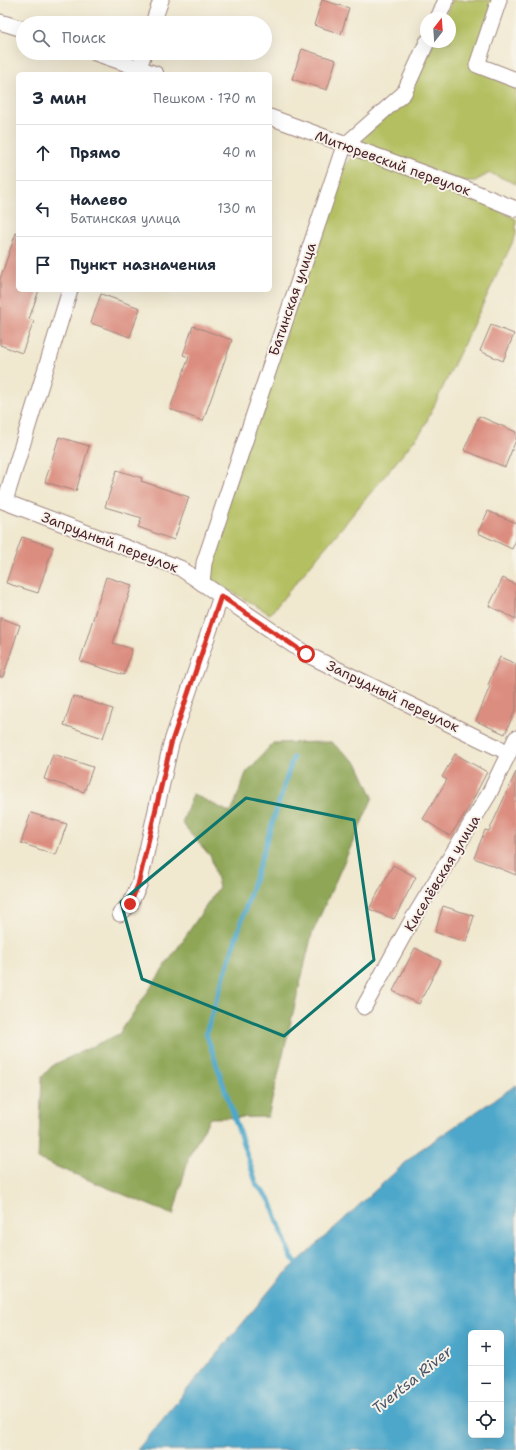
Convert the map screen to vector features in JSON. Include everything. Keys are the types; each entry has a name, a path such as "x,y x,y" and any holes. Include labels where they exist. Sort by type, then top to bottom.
{"street":[{"path":"155,16 161,0"},
{"path":"441,12 446,0"},
{"path":"500,0 477,65 516,80"},
{"path":"0,22 16,27"},
{"name":"Батинская улица","path":"202,583 204,563 344,146 404,93 424,48"},
{"path":"112,60 138,71 142,60"},
{"name":"Митюревский переулок","path":"272,118 344,146 464,188 516,209"},
{"path":"2,500 69,292"},
{"name":"Запрудный переулок","path":"2,500 180,568 306,654 509,753"},
{"path":"120,914 130,904 138,885 171,744 221,596"},
{"name":"Киселёвская улица","path":"364,1007 412,920 489,794 516,738"}],"highlighted area":[{"path":"246,798 354,820 374,960 284,1036 142,979 121,902"}],"green space":[{"path":"452,0 494,0 471,66 516,84 516,184 490,173 475,181 462,181 358,142 408,96 430,48 456,48 456,12 447,12"},
{"path":"355,153 472,196 516,219 516,235 422,431 270,614 208,578 207,563 343,167"},
{"path":"331,742 358,764 373,797 312,934 268,1117 210,1118 189,1156 173,1215 38,1159 42,1077 53,1065 119,1034 219,887 211,857 182,823 193,794 231,813 246,773 273,743"}],"water":[{"name":"Tvertsa River","path":"516,1085 516,1450 137,1450 280,1278 417,1152"}],"building":[{"path":"322,0 349,8 341,34 314,25"},
{"path":"302,49 336,60 327,90 292,79"},
{"path":"16,233 16,292 38,292 29,319 34,321 22,353 0,345 0,279"},
{"path":"101,294 140,308 130,337 91,323"},
{"path":"491,325 514,334 503,361 480,351"},
{"path":"193,326 232,340 203,421 170,409 189,357 183,355"},
{"path":"479,416 516,432 516,440 505,467 464,450"},
{"path":"59,437 89,446 76,491 45,482"},
{"path":"117,470 142,478 141,481 189,497 174,540 138,527 142,518 105,507"},
{"path":"488,511 516,523 516,540 512,549 478,533"},
{"path":"22,537 53,547 38,593 6,583"},
{"path":"106,577 132,585 113,643 132,649 124,675 80,661"},
{"path":"503,578 516,585 516,619 489,606"},
{"path":"0,618 20,625 3,677 0,677"},
{"path":"500,657 516,664 516,708 505,734 476,721 490,686 488,685"},
{"path":"73,696 113,709 103,738 64,725"},
{"path":"53,754 93,767 84,792 44,779"},
{"path":"455,754 487,772 468,809 450,836 423,819 447,780 442,777"},
{"path":"516,772 516,875 474,858 485,830 489,831"},
{"path":"31,813 67,824 56,855 21,843"},
{"path":"393,865 416,877 394,919 369,909"},
{"path":"443,906 474,916 466,942 435,932"},
{"path":"415,948 441,961 419,1004 393,991"}],"waterway":[{"path":"293,758 206,1033 257,1185 270,1200 291,1257 301,1266"}],"route":[{"path":"130,904 138,885 171,744 221,596 239,606 306,654"}]}
